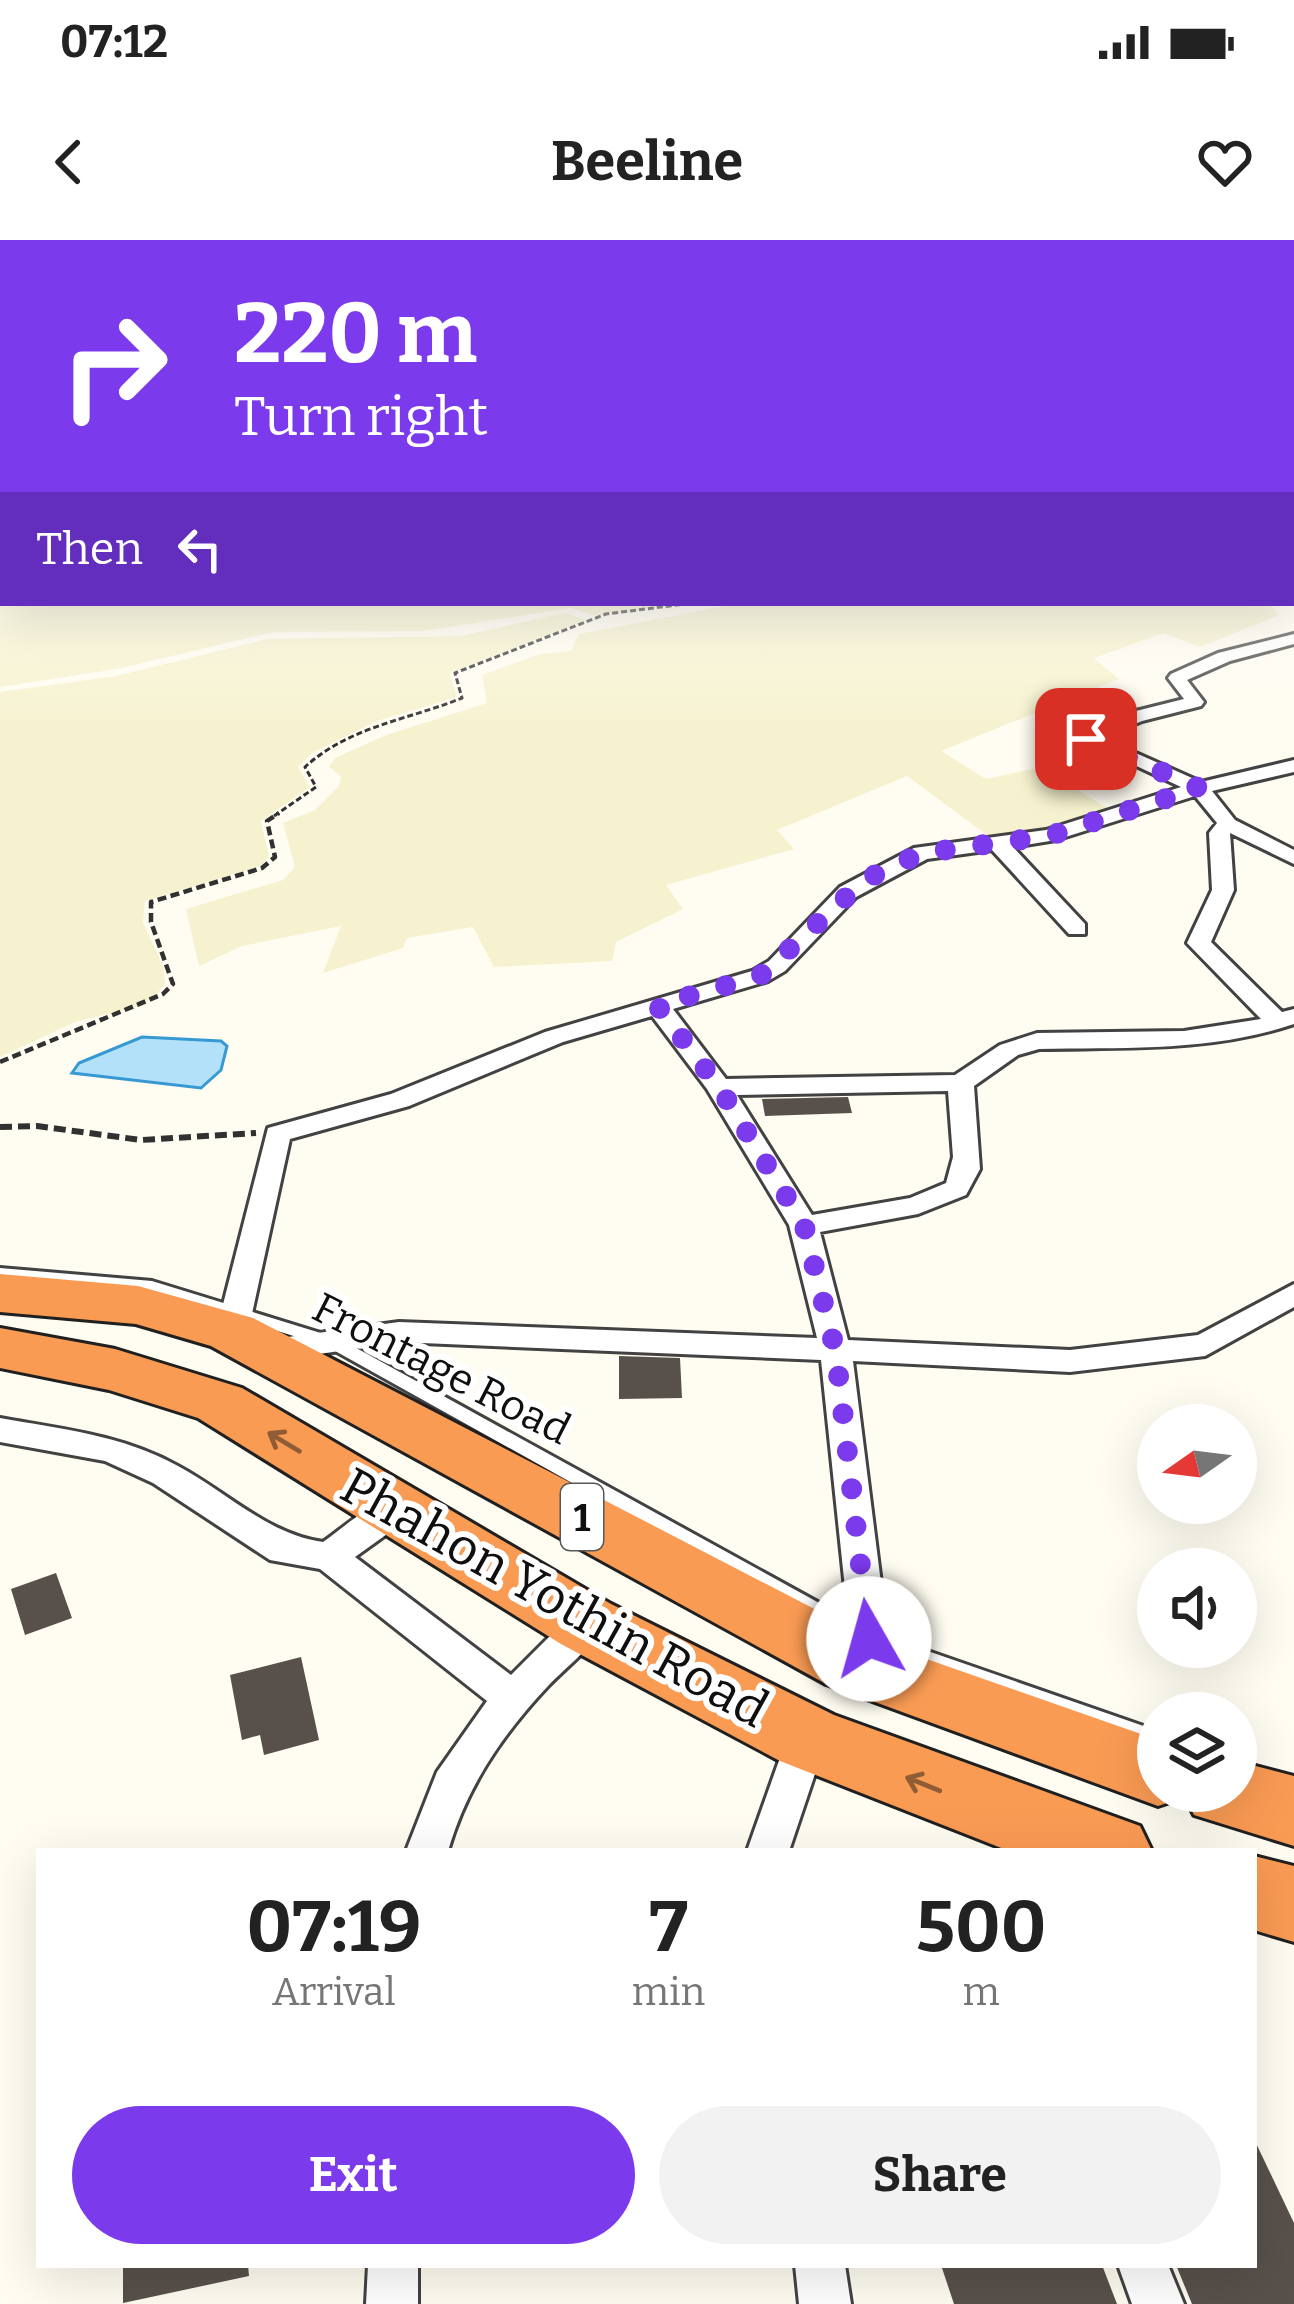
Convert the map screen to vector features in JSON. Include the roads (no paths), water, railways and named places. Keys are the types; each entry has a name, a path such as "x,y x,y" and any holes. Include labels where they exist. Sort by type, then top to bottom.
{"highway":[{"name":"Phahon Yothin Road","path":"0,1293 137,1305 270,1334 860,1651 1137,1764"},
{"name":"Phahon Yothin Road","path":"0,1348 115,1370 220,1403 586,1624 808,1738 999,1832 1094,1848"},
{"path":"808,1738 860,1651"},
{"path":"1257,1800 1294,1810"},
{"path":"1257,1895 1294,1904"}],"street":[{"path":"1294,639 1224,657 1177,678 1195,702 1135,717 1086,739 1199,788 1228,824 1294,858"},
{"path":"1294,766 1199,788 1049,836 922,853 848,892 777,966 739,984 554,1037 400,1100 278,1134 270,1334 466,1332 1070,1361 1205,1346 1294,1294"},
{"path":"1228,824 1219,832 1223,890 1199,943 1285,1018"},
{"path":"998,844 1077,929"},
{"path":"657,1005 719,1087 804,1225 836,1353 860,1651"},
{"path":"719,1087 961,1083 1009,1050 1037,1041 1184,1039 1249,1030 1285,1018"},
{"path":"804,1225 923,1204 955,1193 964,1178 961,1083"},
{"path":"0,1430 112,1450 166,1474 283,1550 329,1557 511,1697"},
{"path":"329,1557 396,1510"},
{"path":"428,1848 462,1761 511,1697 586,1624"},
{"path":"769,1848 808,1738"},
{"path":"392,2304 393,2268"},
{"path":"820,2268 825,2304"},
{"path":"1144,2268 1158,2304"}],"lane":[{"path":"0,1273 152,1286 270,1334"},
{"path":"860,1651 1137,1733"}],"water":[{"path":"142,1037 221,1041 227,1046 221,1070 201,1088 72,1073 79,1063"}]}
